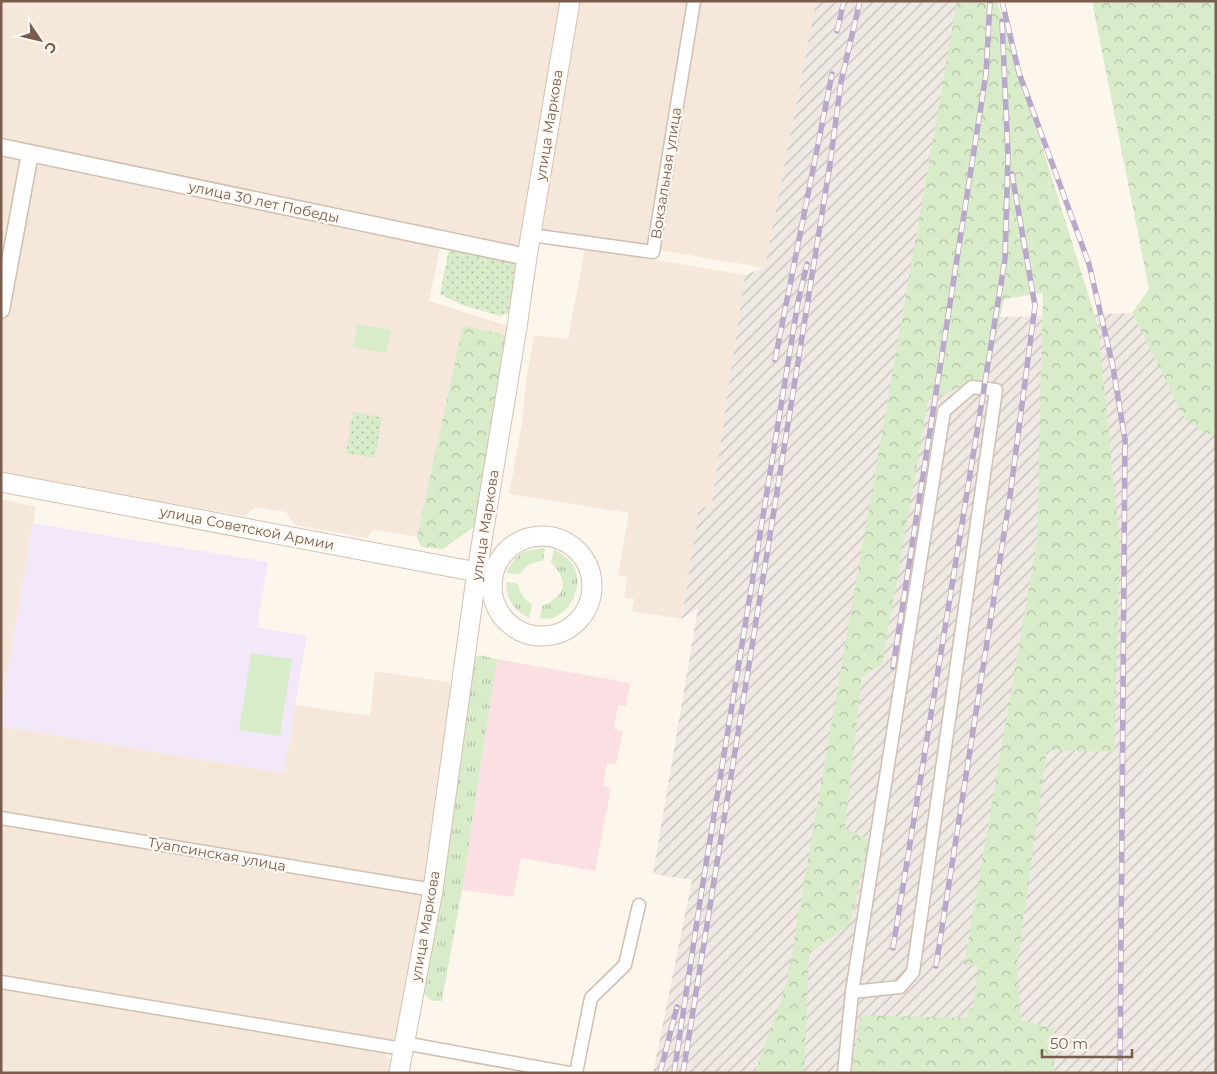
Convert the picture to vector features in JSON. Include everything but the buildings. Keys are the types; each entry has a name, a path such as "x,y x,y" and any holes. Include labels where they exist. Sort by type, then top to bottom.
{"main road":[{"name":"улица Маркова","path":"399,1073 433,890 485,573 527,257 570,1"},
{"name":"улица Советской Армии","path":"1,482 485,573"},
{"path":"536,536 552,536 567,542 584,558 592,580 592,596 586,611 570,628 548,636 532,636 508,624 500,614 485,573 509,548 522,540 536,536"}],"street":[{"name":"Вокзальная улица","path":"531,235 653,252 694,1"},
{"name":"улица 30 лет Победы","path":"1,147 527,257"},
{"path":"1,310 30,153"},
{"path":"844,1073 852,992 944,411 972,387 996,390 913,972 900,987 852,992"},
{"name":"Туапсинская улица","path":"1,818 433,890"},
{"path":"576,1073 591,998 625,965 639,905"},
{"path":"1,982 569,1073"}],"shaded area":[{"path":"1,1 562,1 526,236 513,247 1,142"},
{"path":"578,1 816,1 765,268 542,230"},
{"path":"816,1 992,1 941,319 1132,313 1186,420 1208,434 1216,435 1216,1073 653,1073 692,880 653,874 698,608 682,619 699,507 711,508 745,275 765,267"},
{"path":"1,155 441,242 429,301 508,326 475,526 443,549 421,547 417,537 373,529 367,538 295,525 286,512 256,507 244,516 1,475"},
{"path":"585,248 745,275 711,508 699,508 682,619 632,611 634,599 624,598 628,577 618,575 629,513 509,494 522,423 526,380 534,335 568,339"},
{"path":"1,499 36,507 1,712"},
{"path":"33,523 268,562 257,627 307,636 284,773 1,726 1,712"},
{"path":"497,659 630,683 626,706 618,705 614,729 623,731 616,764 607,763 603,786 611,788 595,871 521,858 513,897 462,890"},
{"path":"375,671 448,682 454,693 426,884 1,812 1,726 284,773 295,705 370,716"},
{"path":"1,824 423,896 397,1044 1,977"},
{"path":"1,986 379,1050 392,1061 391,1073 1,1073"}],"green space":[{"path":"957,1 997,1 1098,326 1120,546 1114,752 1047,750 1017,966 1021,1020 1054,1029 1054,1073 852,1073 860,1015 967,1018 968,1008 973,1008 978,966 964,965 1037,541 1043,293 1004,299 988,375 928,401 882,664 862,676 845,828 869,840 850,924 809,953 804,1073 755,1073 786,986"},
{"path":"1092,1 1216,1 1216,435 1208,434 1186,421 1132,313 1149,289"},
{"path":"449,249 513,260 521,269 512,312 500,316 462,305 440,294"},
{"path":"357,324 391,330 386,353 353,347"},
{"path":"463,326 507,335 475,526 443,549 421,547 417,537"},
{"path":"353,412 382,417 375,458 346,453"},
{"path":"545,548 543,561 530,564 520,574 506,573 513,561 521,554"},
{"path":"554,549 573,565 576,573 576,590 569,606 563,612 553,618 540,619 542,606 556,598 563,588 561,576 551,563"},
{"path":"506,582 518,584 523,596 532,604 529,618 512,604 509,599"},
{"path":"251,653 292,659 280,736 239,730"},
{"path":"479,655 497,659 462,890 442,1001 431,1001 424,993 472,660"}],"railway":[{"path":"837,31 844,1"},
{"path":"683,1073 830,164 841,82 860,1"},
{"path":"893,667 986,74 990,1"},
{"path":"1002,1 1019,73 1089,264 1113,367 1125,440 1120,1073"},
{"path":"893,948 1005,259 1008,155 1002,21"},
{"path":"775,360 832,74"},
{"path":"936,966 1010,496 1035,306 1012,174"},
{"path":"674,1073 701,895 798,302 807,264"},
{"path":"660,1073 677,1007"}]}
